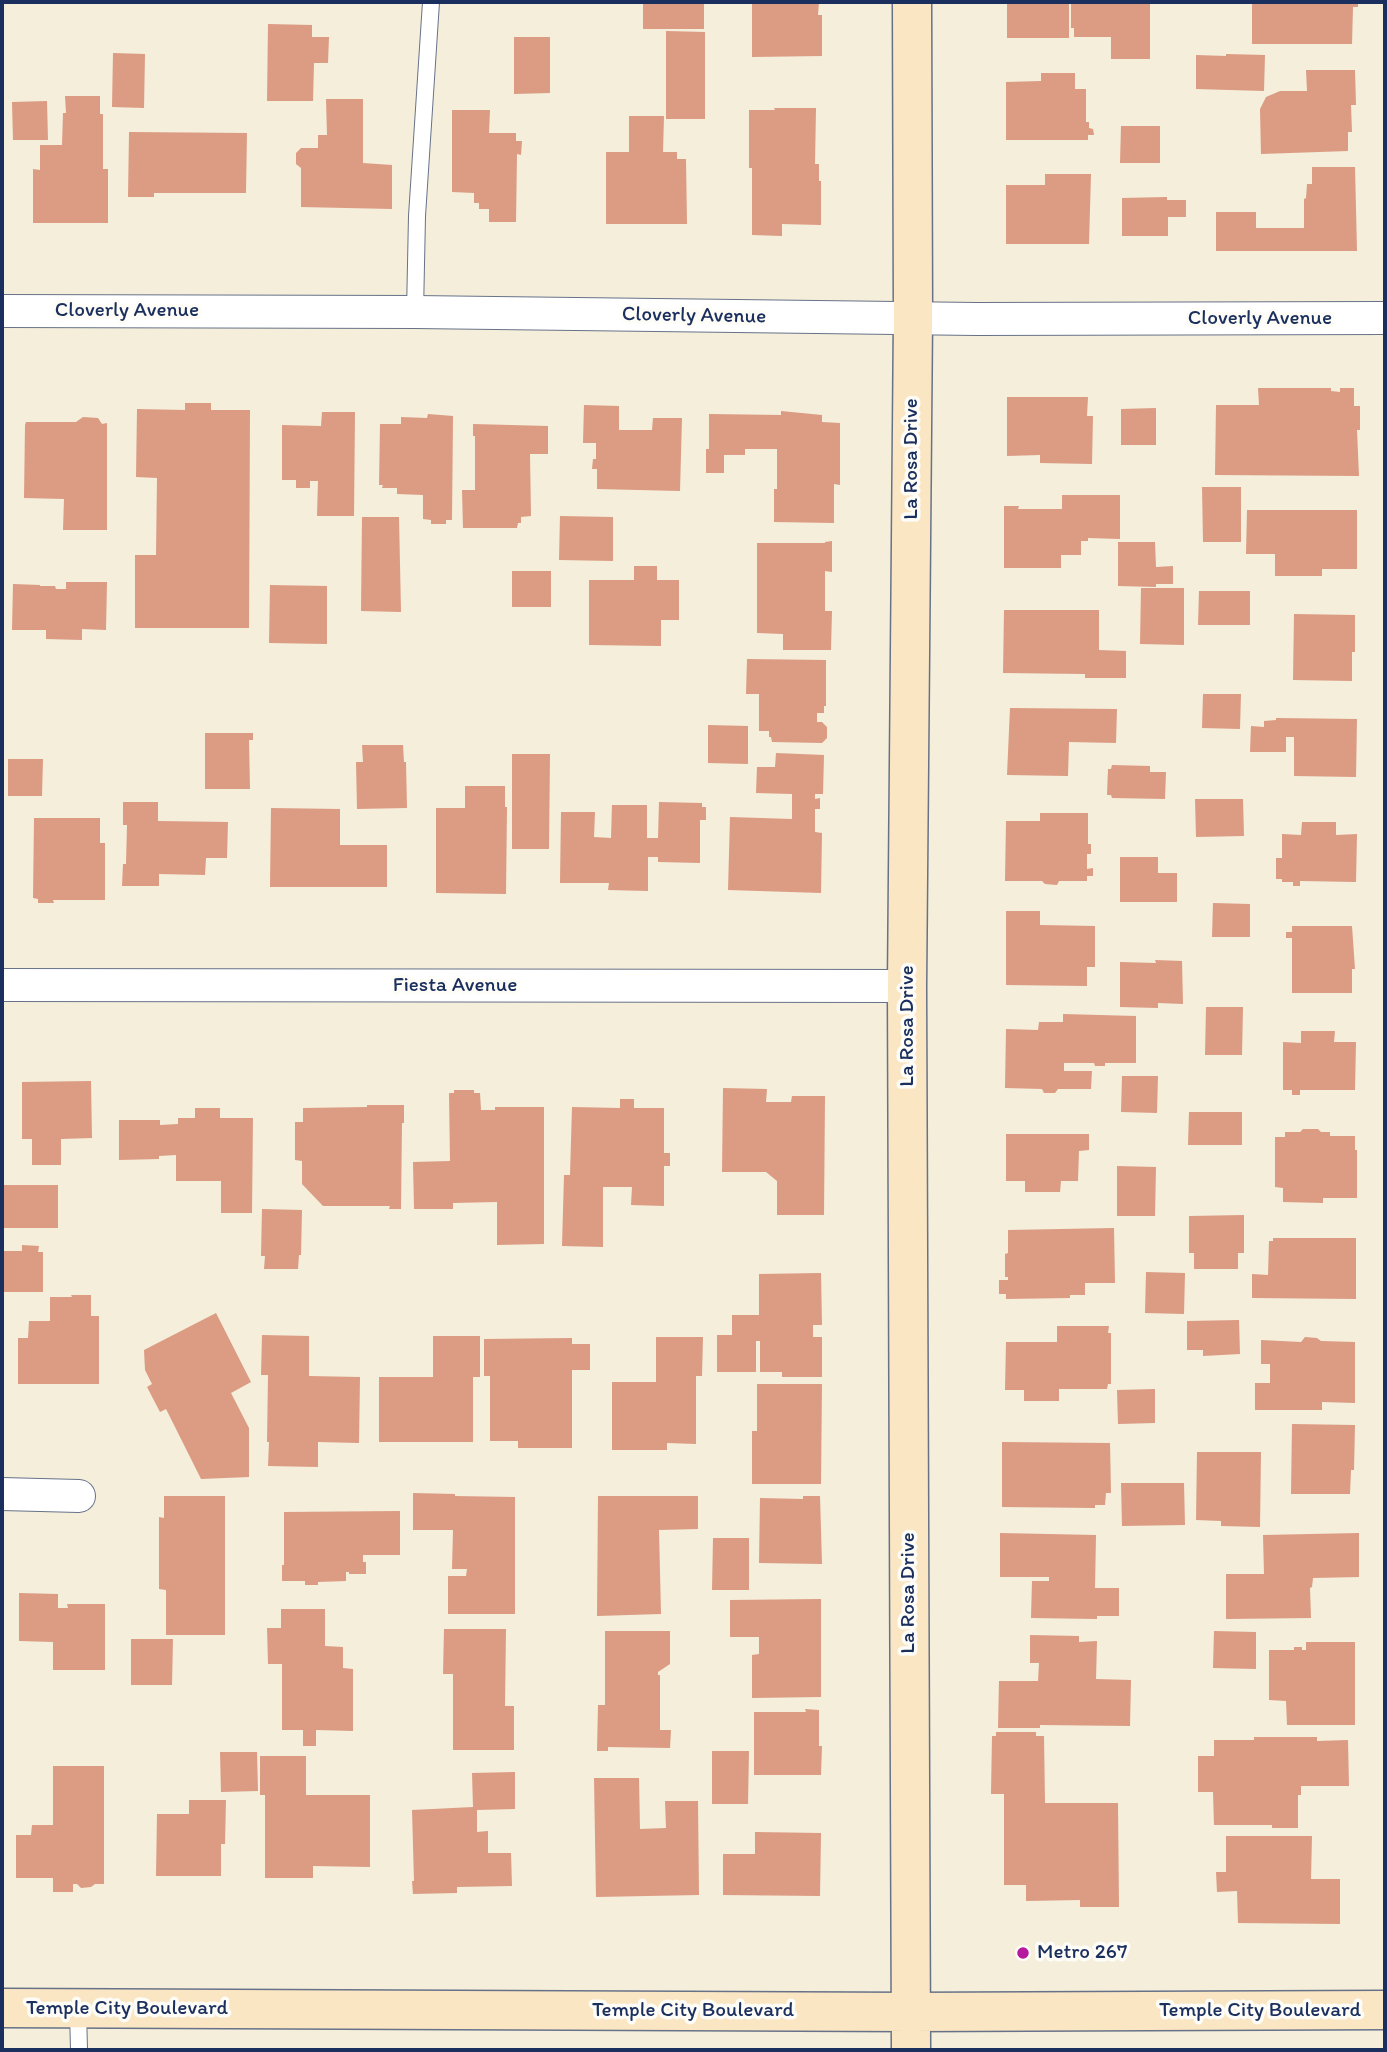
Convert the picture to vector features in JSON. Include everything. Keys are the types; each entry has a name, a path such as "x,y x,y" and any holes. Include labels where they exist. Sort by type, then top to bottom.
{"street":[{"name":"La Rosa Drive","path":"911,2050 907,986 913,318 912,2"},
{"name":"Cloverly Avenue","path":"2,311 415,312 913,318 1385,318"},
{"name":"Fiesta Avenue","path":"2,985 907,986"},
{"path":"2,1494 79,1496"},
{"name":"Temple City Boulevard","path":"2,2008 911,2012 1385,2010"}],"lane":[{"path":"415,312 417,216 431,2"},
{"path":"78,2010 79,2050"}],"building":[{"path":"643,2 704,2 704,29 643,29"},
{"path":"752,2 819,2 818,15 822,15 822,56 752,57"},
{"path":"1007,2 1069,2 1069,38 1007,38"},
{"path":"1071,2 1150,2 1150,59 1111,59 1111,37 1074,37 1074,28 1071,28"},
{"path":"1252,2 1358,2 1358,7 1353,7 1352,44 1252,44"},
{"path":"268,24 312,25 312,37 329,37 328,63 314,63 313,101 267,101"},
{"path":"666,31 705,32 705,119 666,119"},
{"path":"514,37 550,37 550,93 514,94"},
{"path":"113,53 145,54 144,108 112,107"},
{"path":"1196,55 1265,55 1264,91 1196,89"},
{"path":"1306,70 1355,70 1356,105 1351,105 1352,132 1348,132 1348,151 1261,154 1260,109 1266,97 1280,91 1307,91"},
{"path":"1041,73 1075,73 1075,89 1086,89 1086,122 1089,122 1089,128 1093,129 1094,135 1088,135 1088,140 1006,140 1006,82 1041,81"},
{"path":"65,96 100,96 100,114 103,114 103,169 108,169 108,223 33,223 33,169 40,170 40,145 62,145"},
{"path":"326,99 363,99 363,163 392,165 392,209 301,207 301,168 296,164 296,153 301,148 318,148 318,135 327,135"},
{"path":"47,101 48,140 13,140 12,102"},
{"path":"774,108 816,108 815,164 819,164 821,181 821,225 782,224 782,236 752,235 749,110 775,110"},
{"path":"452,110 490,110 489,133 516,133 516,141 522,141 521,155 517,154 516,222 489,222 489,209 479,209 479,203 474,203 474,193 452,192"},
{"path":"629,116 664,116 663,152 677,152 677,159 686,159 687,224 606,224 606,152 629,152"},
{"path":"1121,126 1160,126 1160,163 1120,163"},
{"path":"129,132 247,133 246,193 154,193 154,197 128,197"},
{"path":"1312,167 1355,167 1357,251 1216,251 1216,212 1256,212 1256,228 1304,228 1304,199 1307,184 1312,184"},
{"path":"1045,174 1091,174 1089,244 1006,244 1006,185 1045,185"},
{"path":"1167,197 1167,200 1186,200 1186,217 1168,217 1168,236 1122,236 1122,198"},
{"path":"1258,388 1331,388 1331,391 1340,392 1340,388 1354,388 1354,406 1360,406 1360,430 1357,430 1359,476 1215,475 1216,405 1259,405"},
{"path":"1007,397 1088,397 1087,416 1093,416 1092,464 1040,463 1040,455 1007,456"},
{"path":"185,403 211,403 211,410 250,410 249,628 135,628 135,555 156,555 157,478 136,477 137,409 185,410"},
{"path":"584,405 619,406 619,430 652,430 653,418 682,418 680,491 597,489 597,469 592,469 593,459 596,459 596,443 583,443"},
{"path":"1156,408 1156,445 1121,445 1121,409"},
{"path":"781,411 822,415 822,422 840,423 840,485 834,484 834,523 774,522 777,449 745,449 745,455 724,455 724,473 706,473 709,414 781,415"},
{"path":"322,412 355,412 354,516 317,516 318,481 310,481 310,488 296,488 296,480 282,480 282,425 321,426"},
{"path":"428,414 453,416 452,520 446,520 446,524 431,524 431,520 423,519 423,495 397,494 397,488 382,488 383,485 379,485 380,424 401,424 401,417 427,418"},
{"path":"83,417 98,418 102,424 107,423 107,530 63,530 64,499 24,498 26,422 76,422"},
{"path":"473,424 548,426 548,454 530,454 531,516 521,517 517,528 463,528 462,490 475,490"},
{"path":"1202,487 1241,487 1241,542 1203,542"},
{"path":"1062,495 1120,495 1120,539 1088,538 1088,541 1081,541 1081,555 1061,555 1061,568 1004,568 1004,506 1019,506 1018,509 1062,509"},
{"path":"1247,510 1357,510 1357,569 1322,569 1322,576 1275,576 1275,554 1246,554"},
{"path":"560,516 613,517 613,561 559,560"},
{"path":"362,517 399,517 401,612 361,611"},
{"path":"832,541 832,572 825,571 825,611 832,611 831,650 783,650 783,634 757,633 757,543"},
{"path":"1118,542 1155,542 1156,567 1173,566 1173,584 1156,584 1156,587 1118,586"},
{"path":"634,566 657,566 657,580 679,580 679,620 661,620 661,646 589,645 589,580 634,580"},
{"path":"512,571 551,571 551,607 512,607"},
{"path":"66,582 107,582 106,630 82,629 82,640 46,639 46,630 12,630 13,584 66,589"},
{"path":"270,585 327,586 327,644 269,643"},
{"path":"1141,588 1184,588 1184,645 1140,644"},
{"path":"1199,591 1250,591 1250,625 1198,625"},
{"path":"1004,610 1099,610 1099,650 1126,651 1126,678 1085,678 1085,674 1003,673"},
{"path":"1294,614 1355,615 1352,681 1293,680"},
{"path":"747,659 826,660 826,706 824,713 817,713 817,722 822,722 827,727 827,738 822,743 772,742 769,731 759,731 759,694 746,694"},
{"path":"1203,694 1241,694 1240,729 1202,728"},
{"path":"1010,708 1117,709 1116,743 1069,742 1068,776 1007,775"},
{"path":"1276,718 1357,719 1356,777 1294,776 1294,737 1286,737 1286,752 1250,752 1251,726 1264,727 1264,721"},
{"path":"708,725 748,726 748,764 708,763"},
{"path":"205,733 253,733 253,740 249,740 250,789 205,789"},
{"path":"362,745 403,745 407,808 357,809 356,762 363,762"},
{"path":"776,753 824,755 823,794 815,794 815,799 820,798 820,809 815,809 815,832 822,833 821,893 728,890 730,817 792,819 792,794 756,793 757,767 775,767"},
{"path":"512,754 550,754 549,849 512,849"},
{"path":"8,759 43,759 42,796 8,796"},
{"path":"1112,765 1150,766 1150,772 1166,772 1165,799 1112,798 1107,795 1108,769 1111,769"},
{"path":"465,786 505,786 506,894 436,893 436,808 465,808"},
{"path":"1195,799 1243,799 1244,836 1196,837"},
{"path":"123,802 158,802 158,821 228,822 227,858 206,858 205,875 159,874 159,886 122,886 123,864 126,864 127,825 123,825"},
{"path":"659,802 702,803 702,807 706,807 706,820 700,820 700,863 658,862 658,857 648,857 648,891 608,890 609,883 560,883 561,812 595,812 594,837 611,838 612,805 647,805 647,838 658,838"},
{"path":"271,808 340,809 340,845 387,845 387,887 270,887"},
{"path":"1040,813 1088,813 1088,844 1091,844 1091,854 1087,854 1087,869 1093,868 1093,876 1087,876 1087,881 1059,881 1057,885 1045,884 1042,881 1005,881 1006,821 1040,821"},
{"path":"34,818 100,818 100,843 105,843 105,900 53,900 54,903 38,903 38,899 33,898"},
{"path":"1302,822 1336,822 1336,835 1357,834 1356,882 1300,881 1300,886 1293,886 1293,882 1276,879 1276,858 1282,858 1282,834 1301,835"},
{"path":"1120,857 1158,857 1158,873 1177,873 1177,902 1120,902"},
{"path":"1213,903 1250,904 1250,937 1212,937"},
{"path":"1006,911 1040,911 1040,925 1095,926 1095,967 1087,967 1087,986 1006,985"},
{"path":"1292,926 1352,926 1355,969 1352,969 1352,993 1292,993 1292,938 1286,938 1286,932 1292,932"},
{"path":"1155,960 1182,961 1183,1004 1158,1003 1158,1008 1120,1007 1120,962 1156,963"},
{"path":"1206,1007 1243,1007 1242,1055 1205,1055"},
{"path":"1063,1014 1136,1016 1136,1063 1105,1063 1105,1066 1095,1066 1094,1063 1064,1063 1064,1071 1092,1071 1091,1089 1058,1089 1055,1093 1044,1093 1042,1089 1005,1088 1006,1029 1038,1030 1039,1022 1063,1022"},
{"path":"1301,1031 1335,1031 1334,1042 1356,1042 1355,1090 1300,1090 1300,1095 1292,1095 1292,1090 1283,1090 1283,1042 1301,1043"},
{"path":"1122,1076 1158,1076 1157,1113 1121,1112"},
{"path":"91,1081 92,1138 61,1139 61,1165 32,1165 32,1139 22,1139 22,1082"},
{"path":"723,1088 767,1089 766,1102 791,1102 792,1096 825,1096 824,1215 777,1215 777,1181 766,1172 722,1172"},
{"path":"454,1090 474,1090 474,1093 480,1093 481,1110 495,1110 495,1107 544,1107 544,1244 497,1245 497,1202 453,1203 453,1209 414,1209 413,1162 450,1161 449,1093 454,1093"},
{"path":"620,1099 634,1099 634,1108 664,1108 664,1153 670,1153 670,1166 664,1166 664,1206 631,1205 632,1187 603,1187 603,1247 562,1246 564,1175 570,1175 572,1107 620,1108"},
{"path":"404,1105 401,1209 389,1209 390,1206 323,1206 302,1184 302,1161 295,1160 295,1122 303,1122 303,1108"},
{"path":"195,1108 220,1108 220,1118 253,1118 252,1213 221,1213 221,1181 176,1181 176,1155 159,1156 159,1159 119,1160 119,1120 160,1120 160,1125 178,1124 178,1118 195,1118"},
{"path":"1189,1112 1242,1112 1242,1145 1188,1145"},
{"path":"1303,1129 1330,1132 1330,1136 1355,1136 1357,1198 1323,1198 1323,1203 1283,1202 1283,1188 1275,1187 1275,1137 1285,1137 1285,1132 1300,1132"},
{"path":"1006,1134 1089,1134 1089,1150 1079,1151 1078,1181 1061,1181 1060,1192 1025,1192 1025,1181 1006,1181"},
{"path":"1117,1166 1156,1167 1155,1216 1117,1216"},
{"path":"2,1185 58,1185 58,1228 2,1228"},
{"path":"262,1209 302,1210 298,1269 264,1269 265,1256 261,1256"},
{"path":"1244,1215 1244,1253 1238,1253 1238,1269 1194,1269 1194,1253 1189,1253 1189,1216"},
{"path":"1114,1228 1115,1283 1085,1283 1085,1295 1070,1295 1070,1298 1006,1299 1006,1294 999,1294 999,1280 1008,1280 1008,1277 1005,1277 1005,1254 1008,1253 1008,1230"},
{"path":"1273,1238 1356,1238 1356,1299 1252,1298 1252,1274 1268,1275 1269,1241 1273,1241"},
{"path":"22,1245 39,1246 38,1252 43,1252 43,1292 2,1292 2,1251 22,1251"},
{"path":"1146,1272 1185,1273 1184,1314 1145,1313"},
{"path":"821,1273 822,1325 813,1325 813,1337 822,1337 822,1377 782,1377 782,1372 760,1372 760,1341 756,1341 756,1372 717,1372 717,1335 732,1335 732,1315 759,1315 759,1274"},
{"path":"71,1295 91,1295 91,1316 99,1316 99,1384 18,1384 18,1338 28,1338 29,1321 50,1321 50,1297 72,1297"},
{"path":"216,1313 251,1382 231,1393 249,1428 249,1477 201,1479 166,1409 160,1412 147,1387 152,1384 145,1370 144,1350"},
{"path":"1239,1320 1240,1354 1203,1356 1203,1350 1187,1350 1187,1321"},
{"path":"1057,1326 1109,1326 1111,1384 1108,1384 1107,1389 1059,1389 1059,1401 1024,1401 1024,1390 1005,1390 1006,1342 1057,1342"},
{"path":"262,1335 309,1336 309,1376 360,1377 359,1443 318,1442 318,1467 268,1466 268,1375 261,1375"},
{"path":"433,1336 480,1336 480,1377 473,1377 473,1442 379,1442 379,1377 433,1377"},
{"path":"656,1337 703,1337 702,1376 696,1376 696,1444 667,1443 667,1450 612,1450 612,1382 656,1382"},
{"path":"1305,1337 1321,1341 1355,1342 1355,1403 1322,1402 1322,1410 1255,1410 1255,1383 1270,1383 1270,1364 1261,1364 1261,1340 1301,1342"},
{"path":"572,1338 572,1344 590,1344 590,1370 572,1370 572,1448 518,1448 518,1441 490,1441 490,1376 484,1376 484,1339"},
{"path":"757,1384 822,1384 821,1484 752,1484 752,1431 757,1431"},
{"path":"1155,1389 1155,1423 1118,1424 1117,1390"},
{"path":"1292,1424 1355,1425 1354,1470 1351,1470 1350,1494 1291,1494"},
{"path":"1002,1442 1110,1443 1111,1493 1106,1493 1105,1505 1095,1505 1095,1508 1002,1507"},
{"path":"1197,1452 1261,1452 1260,1527 1221,1526 1221,1521 1196,1520"},
{"path":"1121,1483 1184,1483 1185,1525 1122,1526"},
{"path":"413,1493 515,1497 515,1614 448,1614 448,1576 466,1576 467,1569 452,1569 453,1530 413,1530"},
{"path":"164,1496 225,1496 225,1635 166,1635 166,1590 159,1589 159,1517 164,1518"},
{"path":"598,1496 698,1496 698,1529 659,1530 661,1614 597,1616"},
{"path":"803,1496 820,1496 822,1564 759,1563 760,1498 803,1499"},
{"path":"400,1511 400,1555 363,1555 366,1574 346,1572 346,1581 305,1585 305,1581 282,1581 284,1512"},
{"path":"1000,1533 1096,1535 1095,1588 1119,1588 1119,1616 1097,1616 1097,1619 1031,1618 1032,1581 1049,1581 1049,1577 1000,1577"},
{"path":"1359,1533 1359,1577 1313,1578 1310,1588 1311,1618 1226,1619 1226,1574 1264,1574 1263,1535"},
{"path":"713,1538 749,1538 749,1590 712,1590"},
{"path":"19,1593 58,1594 58,1608 68,1608 67,1604 105,1604 105,1670 53,1670 53,1642 19,1641"},
{"path":"821,1599 821,1697 752,1698 752,1655 759,1654 759,1637 730,1637 730,1600"},
{"path":"281,1609 325,1609 325,1646 343,1647 343,1668 353,1669 353,1731 316,1730 316,1746 303,1746 303,1730 282,1730 282,1664 268,1664 267,1628 281,1628"},
{"path":"444,1629 506,1629 505,1706 514,1706 514,1750 453,1750 453,1674 443,1674"},
{"path":"605,1631 670,1631 670,1664 658,1672 658,1675 660,1730 671,1730 670,1748 608,1747 608,1751 597,1751 598,1705 605,1705"},
{"path":"1214,1631 1256,1632 1256,1669 1213,1668"},
{"path":"1030,1635 1079,1636 1079,1642 1097,1641 1096,1679 1131,1680 1130,1726 1040,1725 1040,1728 998,1728 999,1681 1038,1681 1039,1663 1030,1663"},
{"path":"131,1639 173,1639 172,1685 131,1685"},
{"path":"1306,1642 1355,1642 1355,1725 1287,1725 1286,1701 1269,1700 1269,1650 1294,1650 1294,1647 1302,1647 1302,1650 1306,1650"},
{"path":"805,1709 819,1710 821,1775 754,1775 754,1712 806,1712"},
{"path":"996,1732 1036,1732 1036,1736 1044,1736 1045,1803 1118,1803 1119,1907 1080,1907 1080,1900 1026,1901 1026,1885 1004,1885 1004,1794 991,1794 992,1736 996,1736"},
{"path":"1254,1737 1348,1740 1349,1786 1301,1786 1301,1795 1298,1795 1298,1828 1214,1825 1213,1792 1198,1792 1198,1756 1214,1756 1214,1740 1254,1740"},
{"path":"712,1751 749,1751 748,1804 712,1804"},
{"path":"220,1752 257,1752 258,1791 221,1792"},
{"path":"260,1756 306,1756 306,1795 370,1795 370,1867 313,1866 313,1878 265,1878 265,1795 260,1795"},
{"path":"53,1766 104,1766 104,1884 81,1888 73,1884 73,1892 53,1892 53,1878 16,1878 16,1835 31,1835 32,1825 53,1825"},
{"path":"515,1772 515,1809 477,1810 477,1832 488,1831 488,1853 511,1853 512,1886 457,1887 457,1893 413,1894 412,1810 473,1807 472,1773"},
{"path":"594,1778 639,1778 640,1829 666,1828 665,1801 698,1801 699,1895 596,1897"},
{"path":"189,1800 226,1800 225,1844 221,1844 221,1876 156,1876 157,1814 189,1814"},
{"path":"755,1832 821,1833 820,1896 723,1895 723,1854 755,1854"},
{"path":"1226,1836 1312,1836 1311,1879 1340,1879 1340,1924 1238,1923 1237,1891 1217,1892 1216,1872 1226,1872"}],"place":[{"name":"Metro 267","path":"1023,1953"}]}
